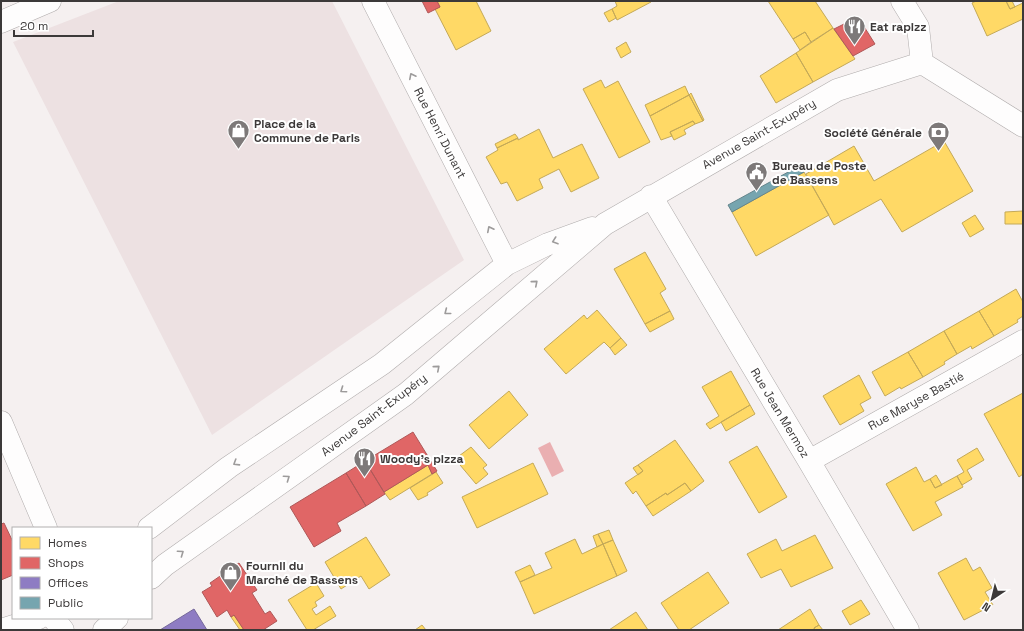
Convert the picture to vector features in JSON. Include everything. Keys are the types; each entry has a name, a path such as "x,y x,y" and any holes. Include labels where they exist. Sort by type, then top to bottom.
{"street":[{"path":"1,22 50,1"},
{"name":"Rue Henri Dunant","path":"373,1 507,264"},
{"path":"902,1 918,27 922,63 1023,126"},
{"name":"Avenue Saint-Exupéry","path":"152,577 165,565 406,394 605,224 651,196 837,90 922,63"},
{"name":"Rue Jean Mermoz","path":"651,196 908,630"},
{"name":"Avenue Saint-Exupéry","path":"150,527 229,467 382,364 507,264 548,244 605,224"},
{"name":"Rue Maryse Bastié","path":"809,461 1023,341"},
{"path":"1,422 46,527"},
{"path":"1,630 36,619"},
{"path":"54,619 63,630"},
{"path":"104,630 116,619"}],"shaded area":[{"name":"Place de la Commune de Paris","path":"119,1 332,1 464,260 212,435 13,42"},
{"path":"550,442 564,471 552,477 538,448"}],"building: Homes":[{"path":"437,1 476,1 491,31 456,50 435,9 440,7"},
{"path":"615,1 651,2 617,20 612,9 617,6"},
{"path":"768,1 815,1 833,28 811,42 805,32 793,39"},
{"path":"976,1 1006,1 1010,9 1023,3 1023,19 987,36 972,3"},
{"path":"1006,1 1012,1 1015,7 1010,9"},
{"path":"612,9 616,18 609,22 604,13"},
{"path":"833,28 855,59 813,82 796,53"},
{"path":"805,32 811,42 800,50 793,39"},
{"path":"626,42 631,52 621,58 616,48"},
{"path":"796,53 813,82 776,103 760,76"},
{"path":"601,80 605,88 618,81 650,142 619,158 583,89"},
{"path":"685,86 689,95 650,116 645,105"},
{"path":"691,93 704,120 703,121 689,95"},
{"path":"689,95 703,121 695,124 693,121 670,132 672,136 661,140 650,116"},
{"path":"693,121 695,124 684,130 686,134 674,140 670,132"},
{"path":"539,129 553,158 582,144 599,178 571,192 559,169 539,179 543,188 517,201 507,182 501,184 486,157 498,150 497,148 518,138 518,140"},
{"path":"515,134 518,138 497,148 495,144"},
{"path":"944,141 973,191 902,232 881,199 834,225 806,174 854,146 874,181"},
{"path":"804,172 829,215 756,256 732,212"},
{"path":"1023,211 1023,224 1005,224 1005,212"},
{"path":"975,215 984,229 970,237 962,223"},
{"path":"645,252 666,289 660,293 670,311 645,324 614,269"},
{"path":"1016,289 1023,302 1023,316 1017,320 1018,322 994,336 979,311"},
{"path":"597,310 621,338 610,348 604,342 566,374 544,349 584,315 587,319"},
{"path":"670,311 674,319 650,332 645,324"},
{"path":"979,311 994,336 972,349 971,346 957,354 944,331"},
{"path":"944,331 957,354 944,362 945,364 923,377 908,352"},
{"path":"621,338 627,345 615,355 610,348"},
{"path":"908,352 923,377 901,389 900,387 885,396 872,372"},
{"path":"731,371 750,405 710,429 706,424 719,416 702,387"},
{"path":"859,375 871,398 860,404 864,411 840,425 823,396"},
{"path":"509,391 528,415 489,449 469,425"},
{"path":"1023,393 1023,474 1019,477 984,414"},
{"path":"750,405 755,414 726,431 721,422"},
{"path":"675,440 704,481 691,491 685,483 646,506 636,491 633,494 625,483 643,471 638,465"},
{"path":"757,446 787,497 759,513 729,462"},
{"path":"471,447 487,465 483,468 488,474 476,484 455,459"},
{"path":"977,448 984,460 967,470 972,479 962,485 957,476 964,472 957,460"},
{"path":"533,463 548,494 477,528 462,497"},
{"path":"428,465 432,474 390,500 384,492"},
{"path":"638,465 643,471 638,475 633,468"},
{"path":"916,467 924,482 930,479 935,488 957,476 963,487 935,502 942,515 913,531 886,484"},
{"path":"436,472 443,483 427,493 428,495 418,500 410,488"},
{"path":"936,475 942,485 935,488 930,479"},
{"path":"685,483 691,491 653,516 646,506"},
{"path":"609,530 613,540 603,544 598,534"},
{"path":"598,534 603,544 597,547 593,536"},
{"path":"815,535 833,568 791,587 781,569 761,578 747,554 776,539 782,551"},
{"path":"366,537 390,575 369,589 361,576 341,589 325,562"},
{"path":"575,539 582,554 603,544 617,576 534,614 520,582 552,568 545,553"},
{"path":"613,540 627,571 617,576 603,544"},
{"path":"966,558 973,571 980,567 992,588 985,592 993,605 964,620 938,573"},
{"path":"530,565 535,575 520,582 515,572"},
{"path":"708,572 729,603 689,630 679,630 661,603"},
{"path":"316,583 324,596 315,602 317,606 312,609 316,615 330,606 336,616 313,630 307,630 288,600"},
{"path":"861,600 870,614 850,625 842,611"},
{"path":"810,609 819,625 814,628 815,630 778,630"},
{"path":"636,612 648,630 609,630"},
{"path":"234,615 244,630 240,630 231,617"},
{"path":"422,625 426,630 415,630"},
{"path":"819,625 823,630 815,630 814,628"}],"building: Shops":[{"path":"422,1 437,1 440,7 428,13"},
{"path":"858,17 875,44 853,56 834,29"},
{"path":"413,432 437,471 432,474 428,465 384,492 365,461"},
{"path":"365,461 385,494 366,506 346,473"},
{"path":"346,473 366,506 337,523 341,531 314,547 290,507"},
{"path":"4,523 12,540 12,575 1,580 1,524"},
{"path":"239,563 257,590 252,593 265,614 270,611 277,621 263,630 244,630 234,615 231,617 227,610 217,617 202,592 212,586 210,583"}],"building: Offices":[{"path":"194,609 207,630 160,630"}],"building: Public":[{"path":"801,165 804,172 732,212 728,205"}],"place":[{"name":"Eat rapizz","path":"855,46"},
{"name":"Place de la Commune de Paris","path":"238,150"},
{"name":"Société Générale","path":"938,152"},
{"name":"Bureau de Poste de Bassens","path":"757,192"},
{"name":"Woody's pizza","path":"365,478"},
{"name":"Fournil du Marché de Bassens","path":"231,592"}]}
